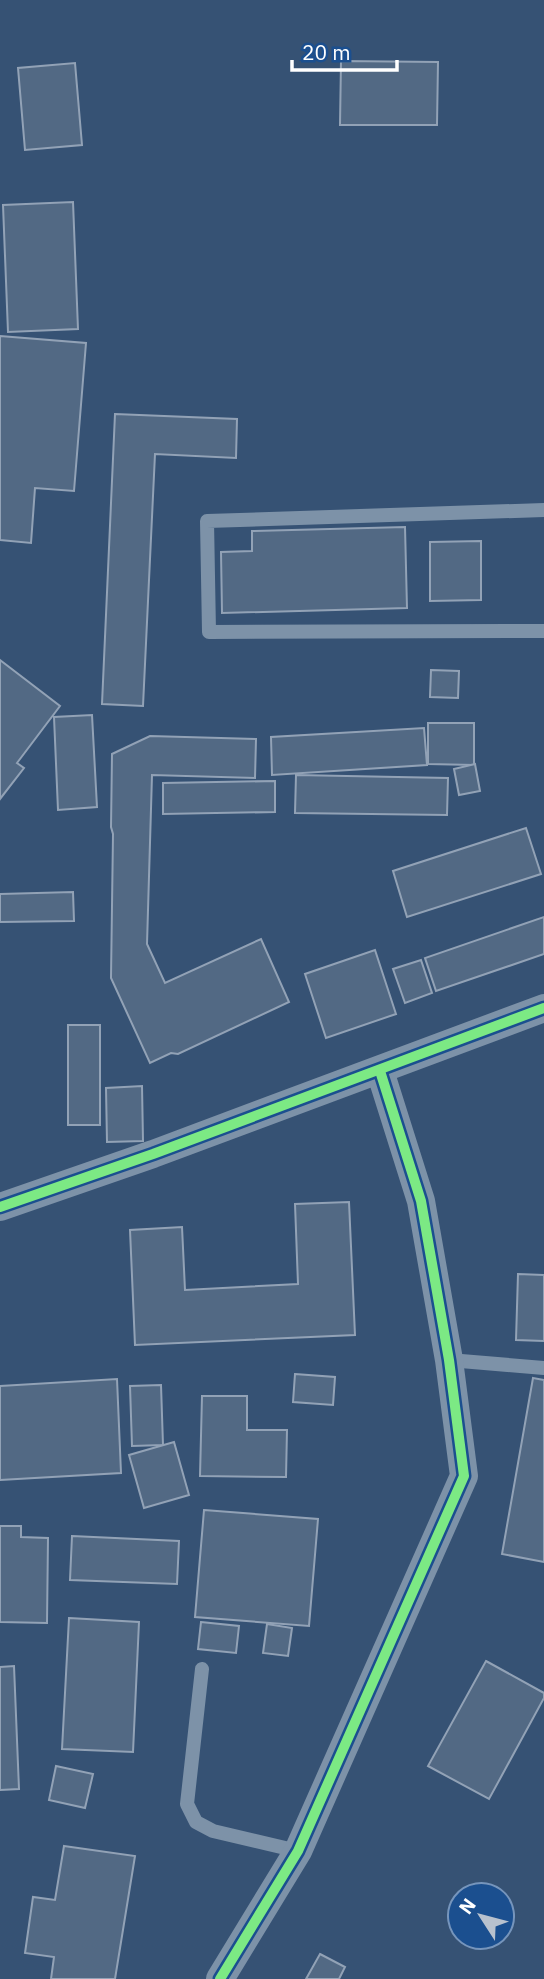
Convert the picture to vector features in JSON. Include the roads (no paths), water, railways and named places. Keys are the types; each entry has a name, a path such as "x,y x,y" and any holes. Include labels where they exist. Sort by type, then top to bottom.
{"street":[{"path":"0,1207 380,1071 544,1008"},
{"path":"220,1979 298,1851 464,1476 449,1360 421,1201 380,1071"}],"lane":[{"path":"544,510 207,521 209,632 544,631"},
{"path":"449,1360 544,1368"},
{"path":"202,1669 187,1804 196,1822 213,1831 298,1851"}]}
